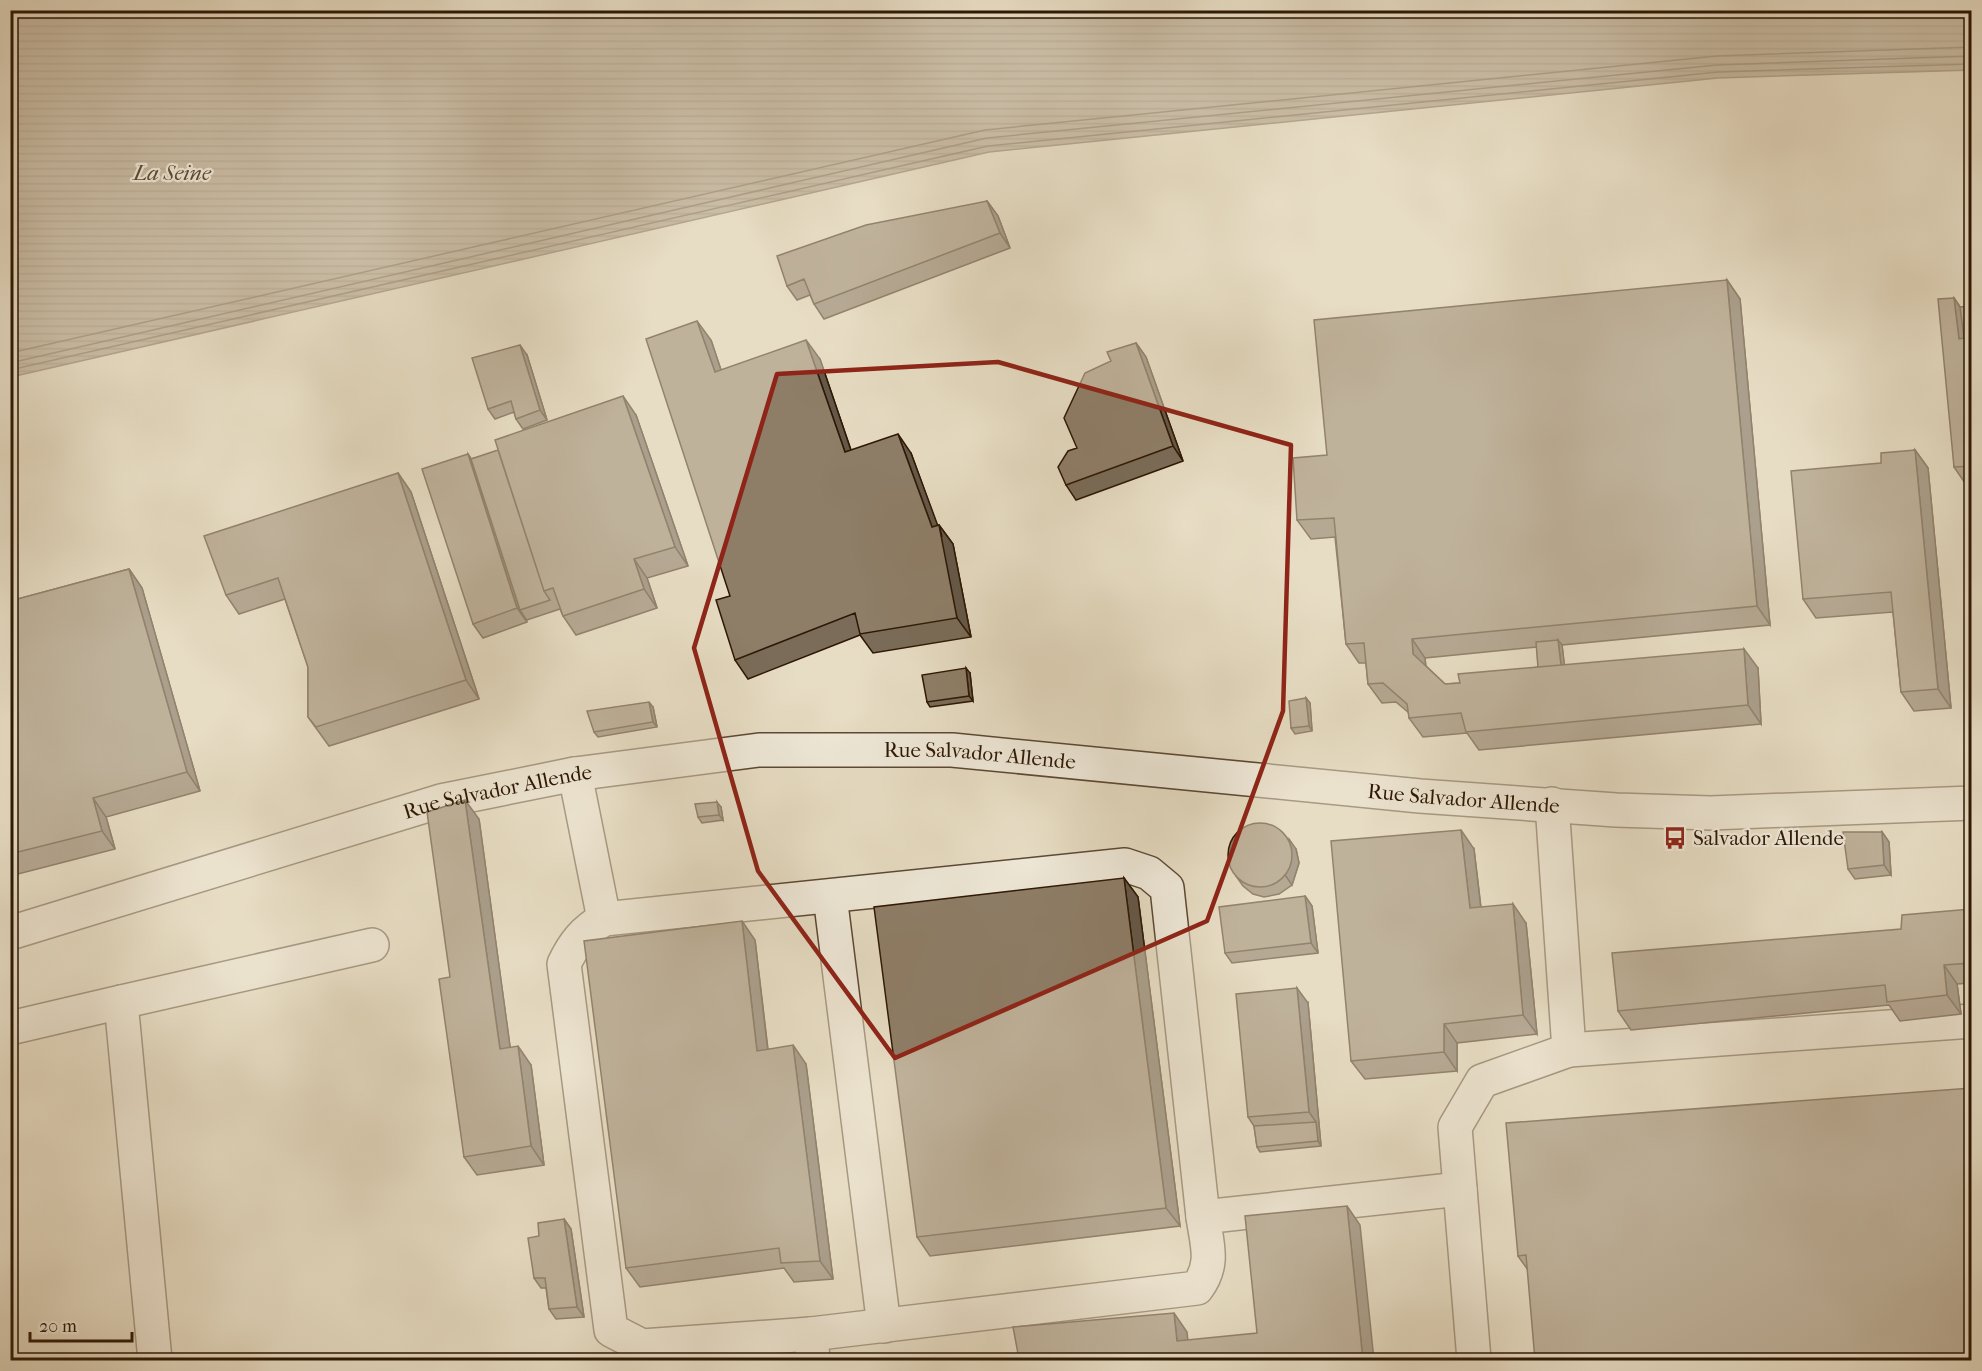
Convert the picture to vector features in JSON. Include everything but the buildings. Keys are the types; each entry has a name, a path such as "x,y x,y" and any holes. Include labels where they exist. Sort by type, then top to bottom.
{"street":[{"name":"Rue Salvador Allende","path":"10,933 441,801 575,774 759,750 952,750 1420,796 1616,810 1711,813 1971,803"},
{"path":"575,774 604,919"},
{"path":"1552,804 1569,1050"},
{"path":"1125,865 1149,873 1167,888 1209,1263 1208,1274 1197,1288 884,1326 812,1347 642,1346 611,1330 564,964 573,944 587,929 604,919 1125,865"},
{"path":"830,896 884,1326"},
{"path":"10,1028 372,945"},
{"path":"121,1002 155,1360"},
{"path":"1474,1360 1455,1126 1482,1081 1569,1050 1971,1020"},
{"path":"1203,1217 1460,1189"}],"highlighted area":[{"path":"998,362 1291,445 1283,711 1207,921 895,1058 758,871 694,648 777,374"}],"water":[{"name":"La Seine","path":"11,10 1971,10 1972,70 1718,78 989,152 11,377"}],"place":[{"name":"Salvador Allende","path":"1675,838"}]}
